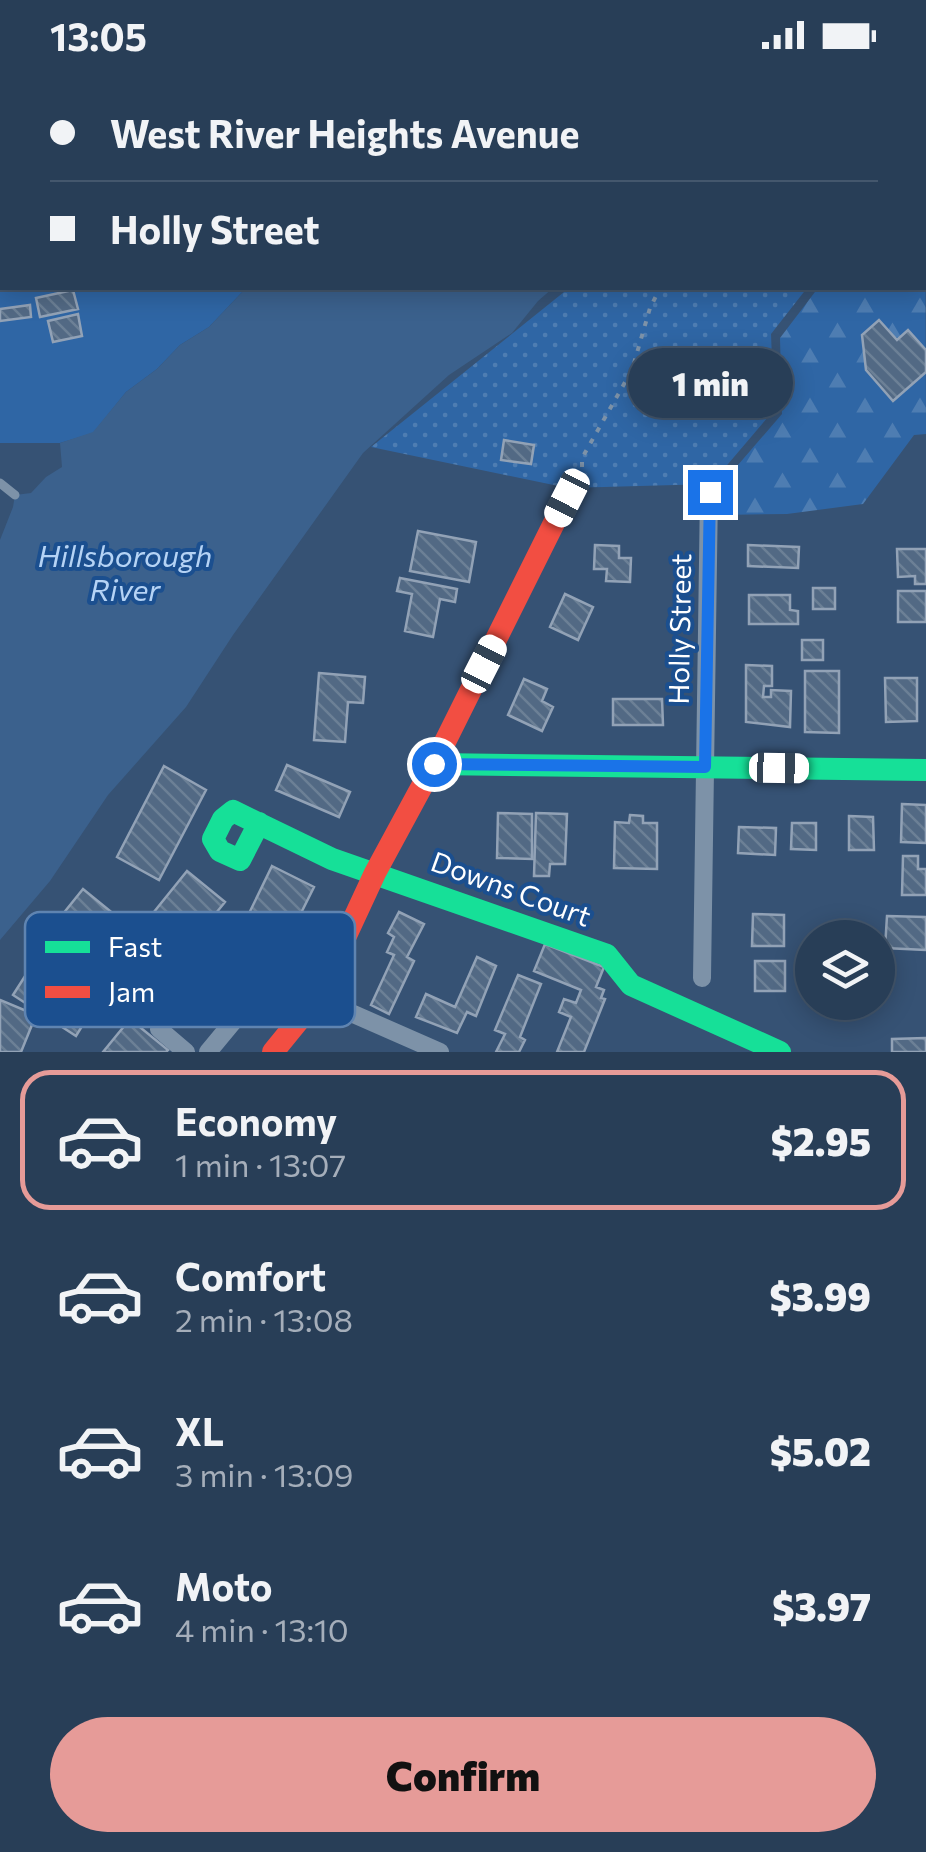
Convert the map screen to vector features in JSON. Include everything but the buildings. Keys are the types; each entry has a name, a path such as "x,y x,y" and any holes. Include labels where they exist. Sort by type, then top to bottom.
{"street":[{"name":"Holly Street","path":"702,978 710,492"},
{"path":"355,916 567,498"},
{"path":"434,764 926,770"},
{"name":"Downs Court","path":"259,823 332,858 608,955 631,985 780,1052"},
{"path":"355,1014 440,1052"},
{"path":"160,1027 186,1052"},
{"path":"208,1052 229,1027"},
{"path":"273,1052 293,1027"}],"lane":[{"path":"0,483 15,494"}],"path":[{"path":"567,498 581,489 582,458 632,370 659,290"}],"green space":[{"path":"0,290 244,290 209,327 180,345 157,369 126,392 93,433 60,443 0,443"},
{"path":"567,290 805,290 771,334 774,410 711,484 568,488 371,447"},
{"path":"816,290 926,290 926,434 914,435 863,504 787,514 719,515 719,487 782,414 780,338"}],"water":[{"name":"Hillsborough River","path":"244,290 551,290 512,333 449,375 363,453 186,707 108,795 50,881 0,940 0,540 15,495 31,493 62,467 60,443 93,432 126,392 157,369 180,345 209,327"}],"traffic: fast":[{"path":"434,764 926,770"},
{"path":"259,823 240,860 220,851 213,839 223,819 233,811 332,859 607,955 631,985 780,1052"}],"traffic: jam":[{"path":"355,916 567,497"},
{"path":"273,1052 293,1027"}],"route":[{"path":"434,764 705,767 710,492"}]}
